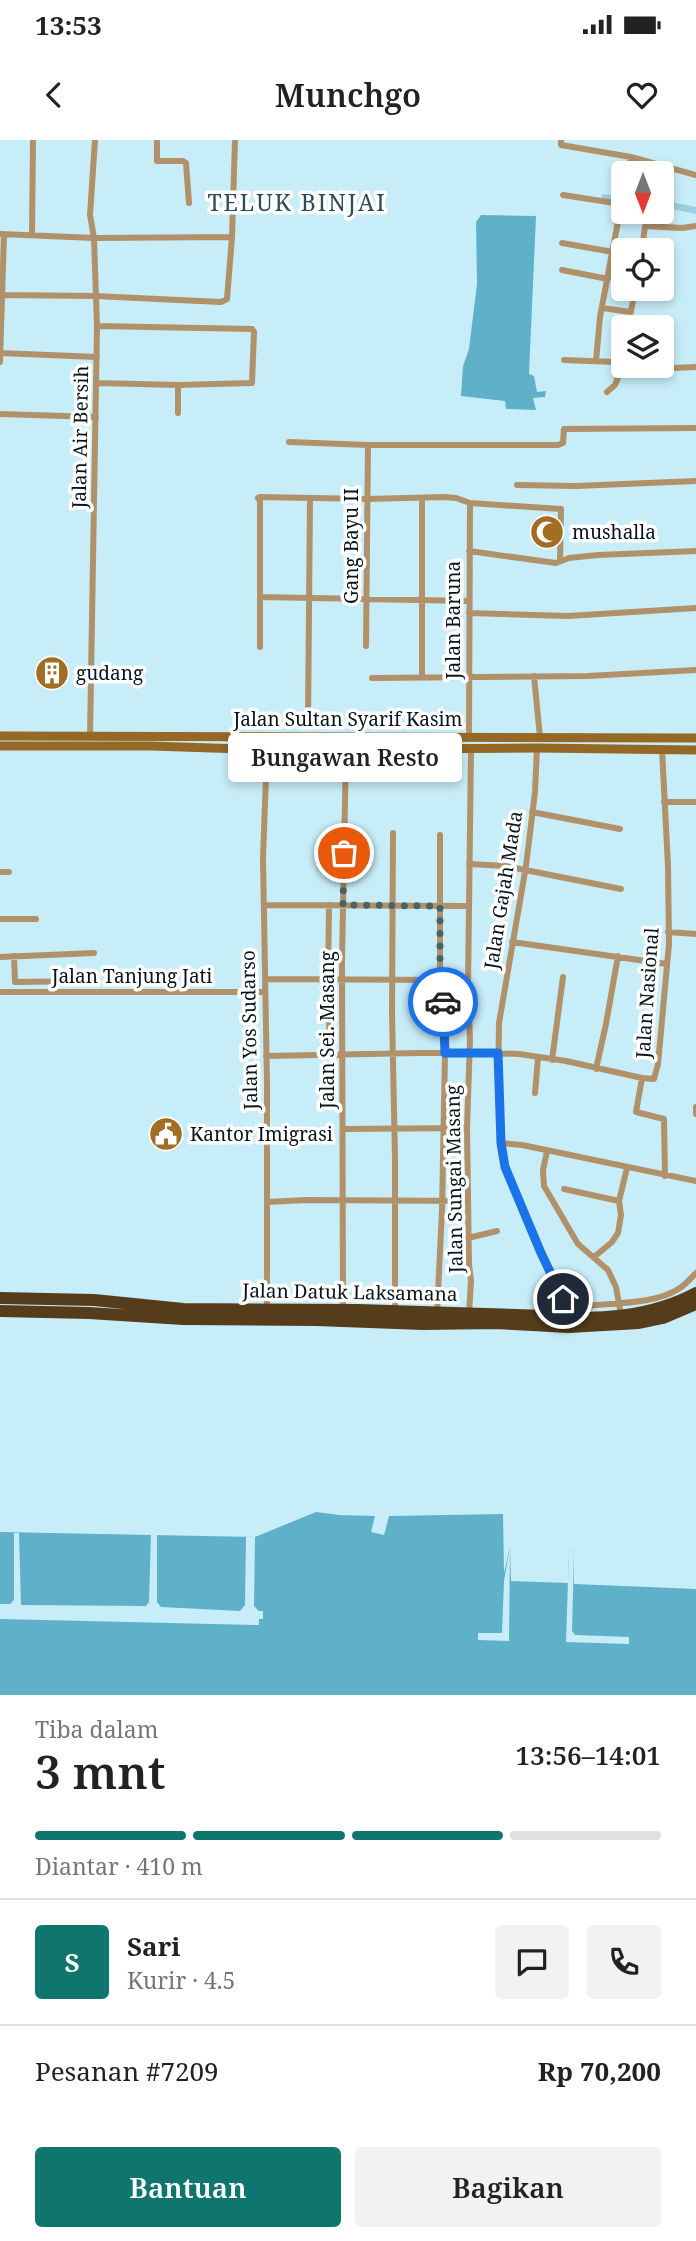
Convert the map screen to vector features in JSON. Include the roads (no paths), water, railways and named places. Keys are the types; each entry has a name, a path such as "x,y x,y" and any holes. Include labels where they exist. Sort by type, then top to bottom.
{"highway":[{"name":"Jalan Datuk Laksamana","path":"0,1311 183,1314 316,1320 469,1314 546,1316 566,1313 602,1321 620,1309 666,1307 696,1293"},
{"name":"Jalan Datuk Laksamana","path":"0,1298 94,1300 183,1314 267,1310 395,1311 428,1317 639,1324 663,1318 696,1304"}],"street":[{"path":"33,140 33,234"},
{"name":"Jalan Air Bersih","path":"90,736 97,326 94,238 90,215 95,140"},
{"path":"157,140 157,161 186,163 189,203"},
{"path":"1,295 222,301 227,297 232,237 235,140"},
{"path":"561,142 696,177"},
{"path":"563,195 611,202"},
{"path":"644,238 645,226 696,226"},
{"path":"0,362 2,234 94,238 232,237"},
{"path":"562,243 611,252"},
{"path":"596,361 611,263"},
{"path":"562,270 608,279"},
{"path":"602,308 631,312 633,301"},
{"path":"97,326 254,330 252,383 97,383"},
{"path":"1,353 97,357"},
{"path":"564,360 611,362"},
{"path":"674,369 696,368"},
{"path":"607,393 618,378"},
{"path":"178,385 178,413"},
{"path":"0,414 96,417"},
{"path":"289,442 368,445 562,444 564,429 696,428"},
{"name":"Gang Bayu II","path":"366,646 368,445"},
{"path":"517,485 576,486 696,481"},
{"path":"260,647 258,498 456,498 470,503 561,509 560,561"},
{"path":"422,498 422,677"},
{"path":"308,736 310,499"},
{"name":"Jalan Baruna","path":"469,737 470,503"},
{"path":"469,551 556,563 598,555 696,551"},
{"path":"260,597 469,601"},
{"path":"469,613 554,617 696,608"},
{"path":"372,678 696,670"},
{"path":"534,676 540,737"},
{"name":"Jalan Sultan Syarif Kasim","path":"0,736 696,738"},
{"path":"17,736 17,747"},
{"name":"Jalan Sultan Syarif Kasim","path":"0,747 696,750"},
{"name":"Jalan Gajah Mada","path":"537,748 525,871 500,1015 498,1053 501,1143 505,1167 514,1191 559,1290 566,1313"},
{"name":"Jalan Sei. Masang","path":"343,1310 342,961 346,749"},
{"name":"Jalan Sungai Masang","path":"469,1314 471,1281 467,1128 470,1052 468,905 471,749"},
{"name":"Jalan Yos Sudarso","path":"267,750 263,858 267,1310"},
{"name":"Jalan Nasional","path":"266,1056 498,1053 654,1079 657,1072 668,932 668,866 662,750"},
{"path":"664,802 696,802"},
{"path":"532,813 620,829"},
{"path":"393,833 395,1311"},
{"path":"428,1317 441,1200 445,1053 441,980 440,835"},
{"path":"469,864 505,866 621,889"},
{"path":"0,872 9,872"},
{"path":"264,905 468,905"},
{"path":"330,905 330,1054"},
{"path":"0,919 36,919"},
{"path":"668,932 696,934"},
{"path":"512,942 667,964"},
{"path":"0,957 93,953"},
{"path":"13,956 15,982 90,981"},
{"path":"596,1069 618,956"},
{"path":"328,961 342,961"},
{"path":"552,1060 563,977"},
{"path":"265,979 441,980"},
{"name":"Jalan Tanjung Jati","path":"0,992 264,992"},
{"path":"328,1007 342,1007"},
{"path":"535,1093 538,1058"},
{"path":"642,1078 636,1112 664,1119 665,1175"},
{"path":"696,1107 696,1114"},
{"path":"343,1129 467,1128"},
{"path":"501,1143 522,1144 696,1181"},
{"path":"547,1151 543,1170 544,1186 578,1244 608,1270 620,1309 566,1313"},
{"path":"594,1257 612,1242 618,1233 621,1215 619,1201 627,1168"},
{"path":"564,1189 619,1201"},
{"path":"267,1202 468,1201"},
{"path":"468,1238 497,1231"},
{"path":"637,1307 681,1287 696,1273"}],"place":[{"name":"mushalla","path":"547,532"},
{"name":"gudang","path":"52,673"},
{"name":"Bungawan Resto","path":"344,853"},
{"name":"Kantor Imigrasi","path":"166,1134"}],"district":[{"name":"TELUK BINJAI","path":"297,202"}]}
